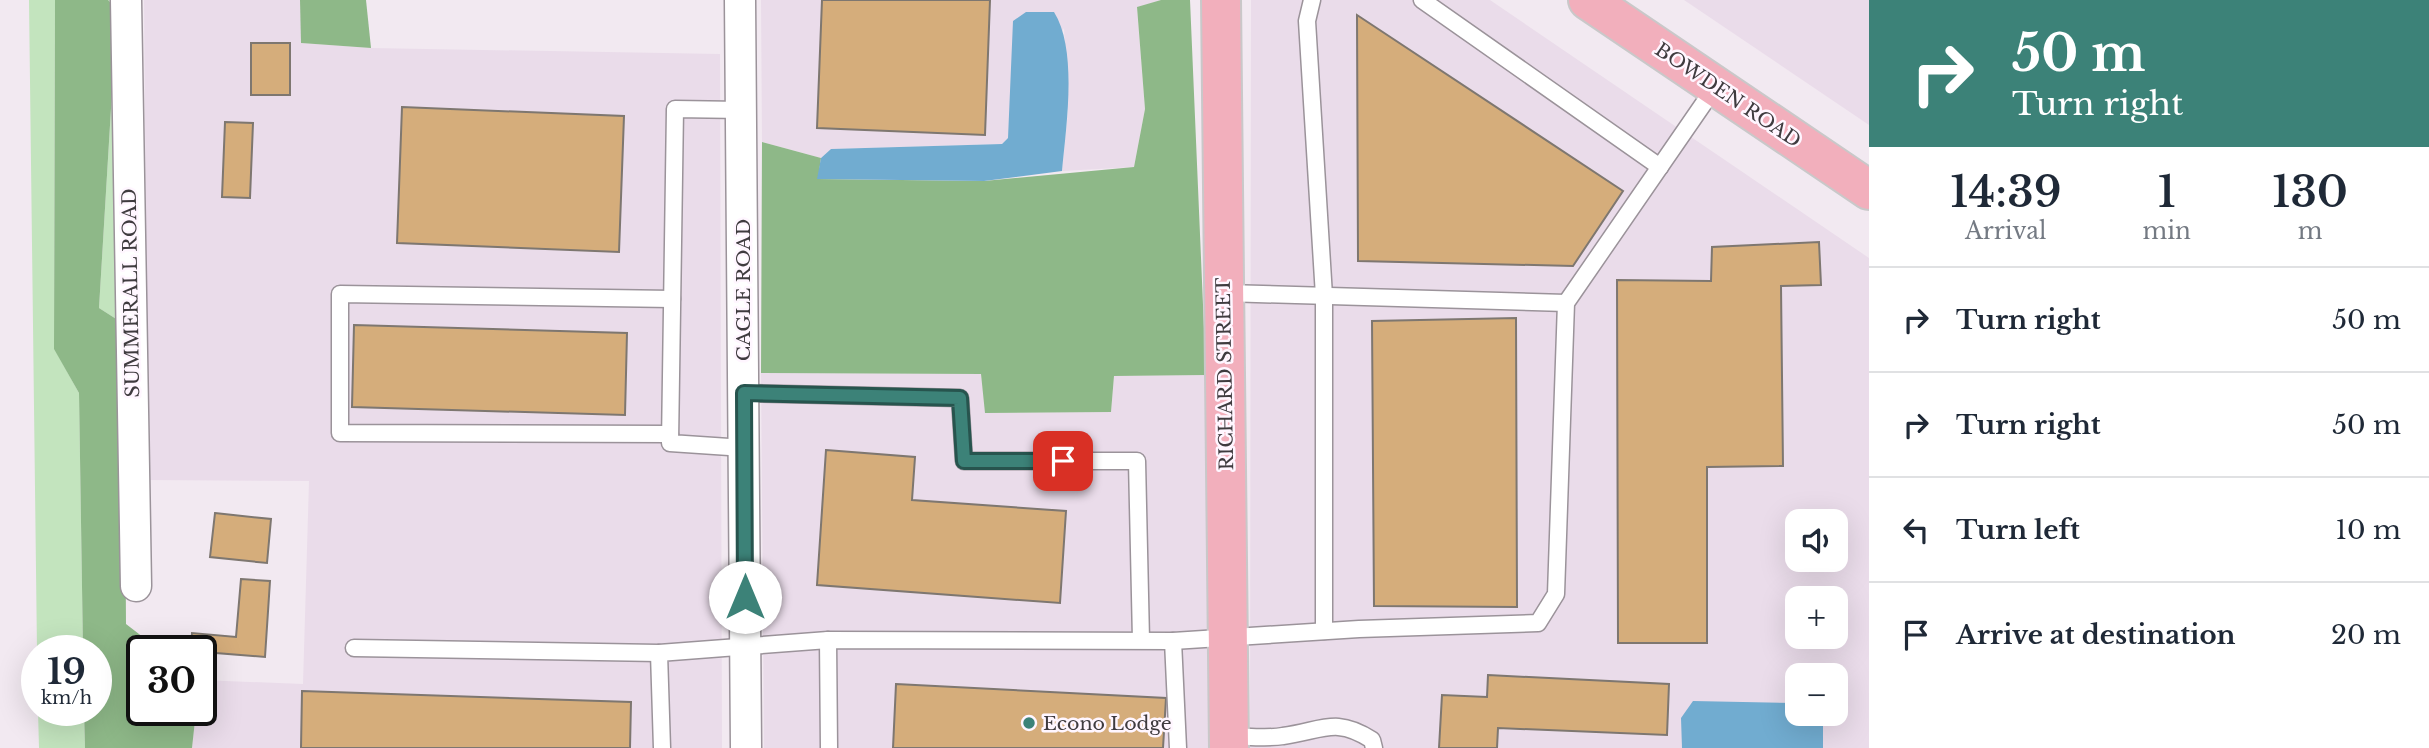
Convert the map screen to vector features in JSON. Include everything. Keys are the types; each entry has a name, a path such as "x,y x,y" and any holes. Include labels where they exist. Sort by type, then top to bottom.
{"main road":[{"name":"RICHARD STREET","path":"1221,0 1228,742"},
{"name":"BOWDEN ROAD","path":"1588,0 1869,190"}],"street":[{"name":"SUMMERALL ROAD","path":"126,0 136,586"},
{"name":"CAGLE ROAD","path":"740,0 746,748"}],"lane":[{"path":"1312,0 1307,21 1324,296 1324,631"},
{"path":"1422,0 1660,167"},
{"path":"354,648 660,653 828,640 1173,641 1324,631 1538,623 1556,594 1566,303 1715,87"},
{"path":"742,110 675,109 670,443 744,448"},
{"path":"1225,293 1566,303"},
{"path":"670,434 340,433 340,294 672,299"},
{"path":"744,393 960,398 964,461 1137,461 1141,640"},
{"path":"828,640 830,748"},
{"path":"1173,641 1178,748"},
{"path":"660,653 662,748"},
{"path":"1228,742 1282,737 1327,727 1352,727 1372,740 1374,748"}],"shaded area":[{"path":"144,0 300,0 302,43 371,48 720,54 722,748 192,748 194,726 217,726 217,681 303,684 309,481 148,480"},
{"path":"761,0 1161,0 1137,8 1145,109 1134,167 1062,171 1068,111 1064,28 1008,138 1002,144 831,149 821,158 762,142"},
{"path":"1251,0 1490,0 1869,258 1869,748 1250,748"},
{"path":"1684,0 1869,0 1869,125"},
{"path":"761,373 981,374 986,413 1111,412 1114,376 1206,375 1212,748 764,748"}],"green space":[{"path":"29,0 55,0 54,348 79,393 83,635 37,635"},
{"path":"55,0 108,0 117,9 99,308 124,324 126,624 140,635 126,635 126,726 194,726 192,748 85,748 84,726 112,726 112,635 83,635 79,393 54,349"},
{"path":"108,0 119,0 124,324 99,308 117,9"},
{"path":"300,0 366,0 371,48 301,43"},
{"path":"1161,0 1190,0 1206,375 1114,376 1111,412 985,413 981,374 761,373 762,142 821,158 818,179 984,181 1134,167 1145,109 1137,7"},
{"path":"38,726 84,726 85,748 39,748"}],"water":[{"path":"1026,12 1054,12 1066,47 1068,111 1062,171 984,181 817,179 821,158 831,149 1002,144 1008,138 1013,21"},
{"path":"1693,701 1785,703 1785,726 1823,726 1823,748 1682,748 1681,718"}],"building":[{"path":"822,0 990,0 985,135 817,128"},
{"path":"1357,15 1623,191 1573,266 1358,261"},
{"path":"251,43 290,43 290,95 251,95"},
{"path":"402,107 624,116 619,252 397,243"},
{"path":"225,122 253,123 250,198 222,197"},
{"path":"1819,242 1821,285 1781,286 1783,466 1707,467 1707,643 1618,643 1617,280 1711,281 1712,247"},
{"path":"1516,318 1517,607 1374,606 1372,321"},
{"path":"354,325 627,333 625,415 352,407"},
{"path":"826,450 915,457 912,500 1066,511 1060,603 817,585"},
{"path":"215,513 271,519 267,563 210,557"},
{"path":"241,579 270,581 265,657 217,653 217,635 236,637"},
{"path":"1488,675 1669,684 1667,735 1498,728 1497,748 1439,748 1442,695 1487,697"},
{"name":"Econo Lodge","path":"896,684 1166,698 1163,748 893,748"},
{"path":"302,691 631,702 630,748 301,748"}],"place":[{"name":"Econo Lodge","path":"1029,723"}],"route":[{"path":"745,597 744,393 960,398 964,461 1063,461"}]}
